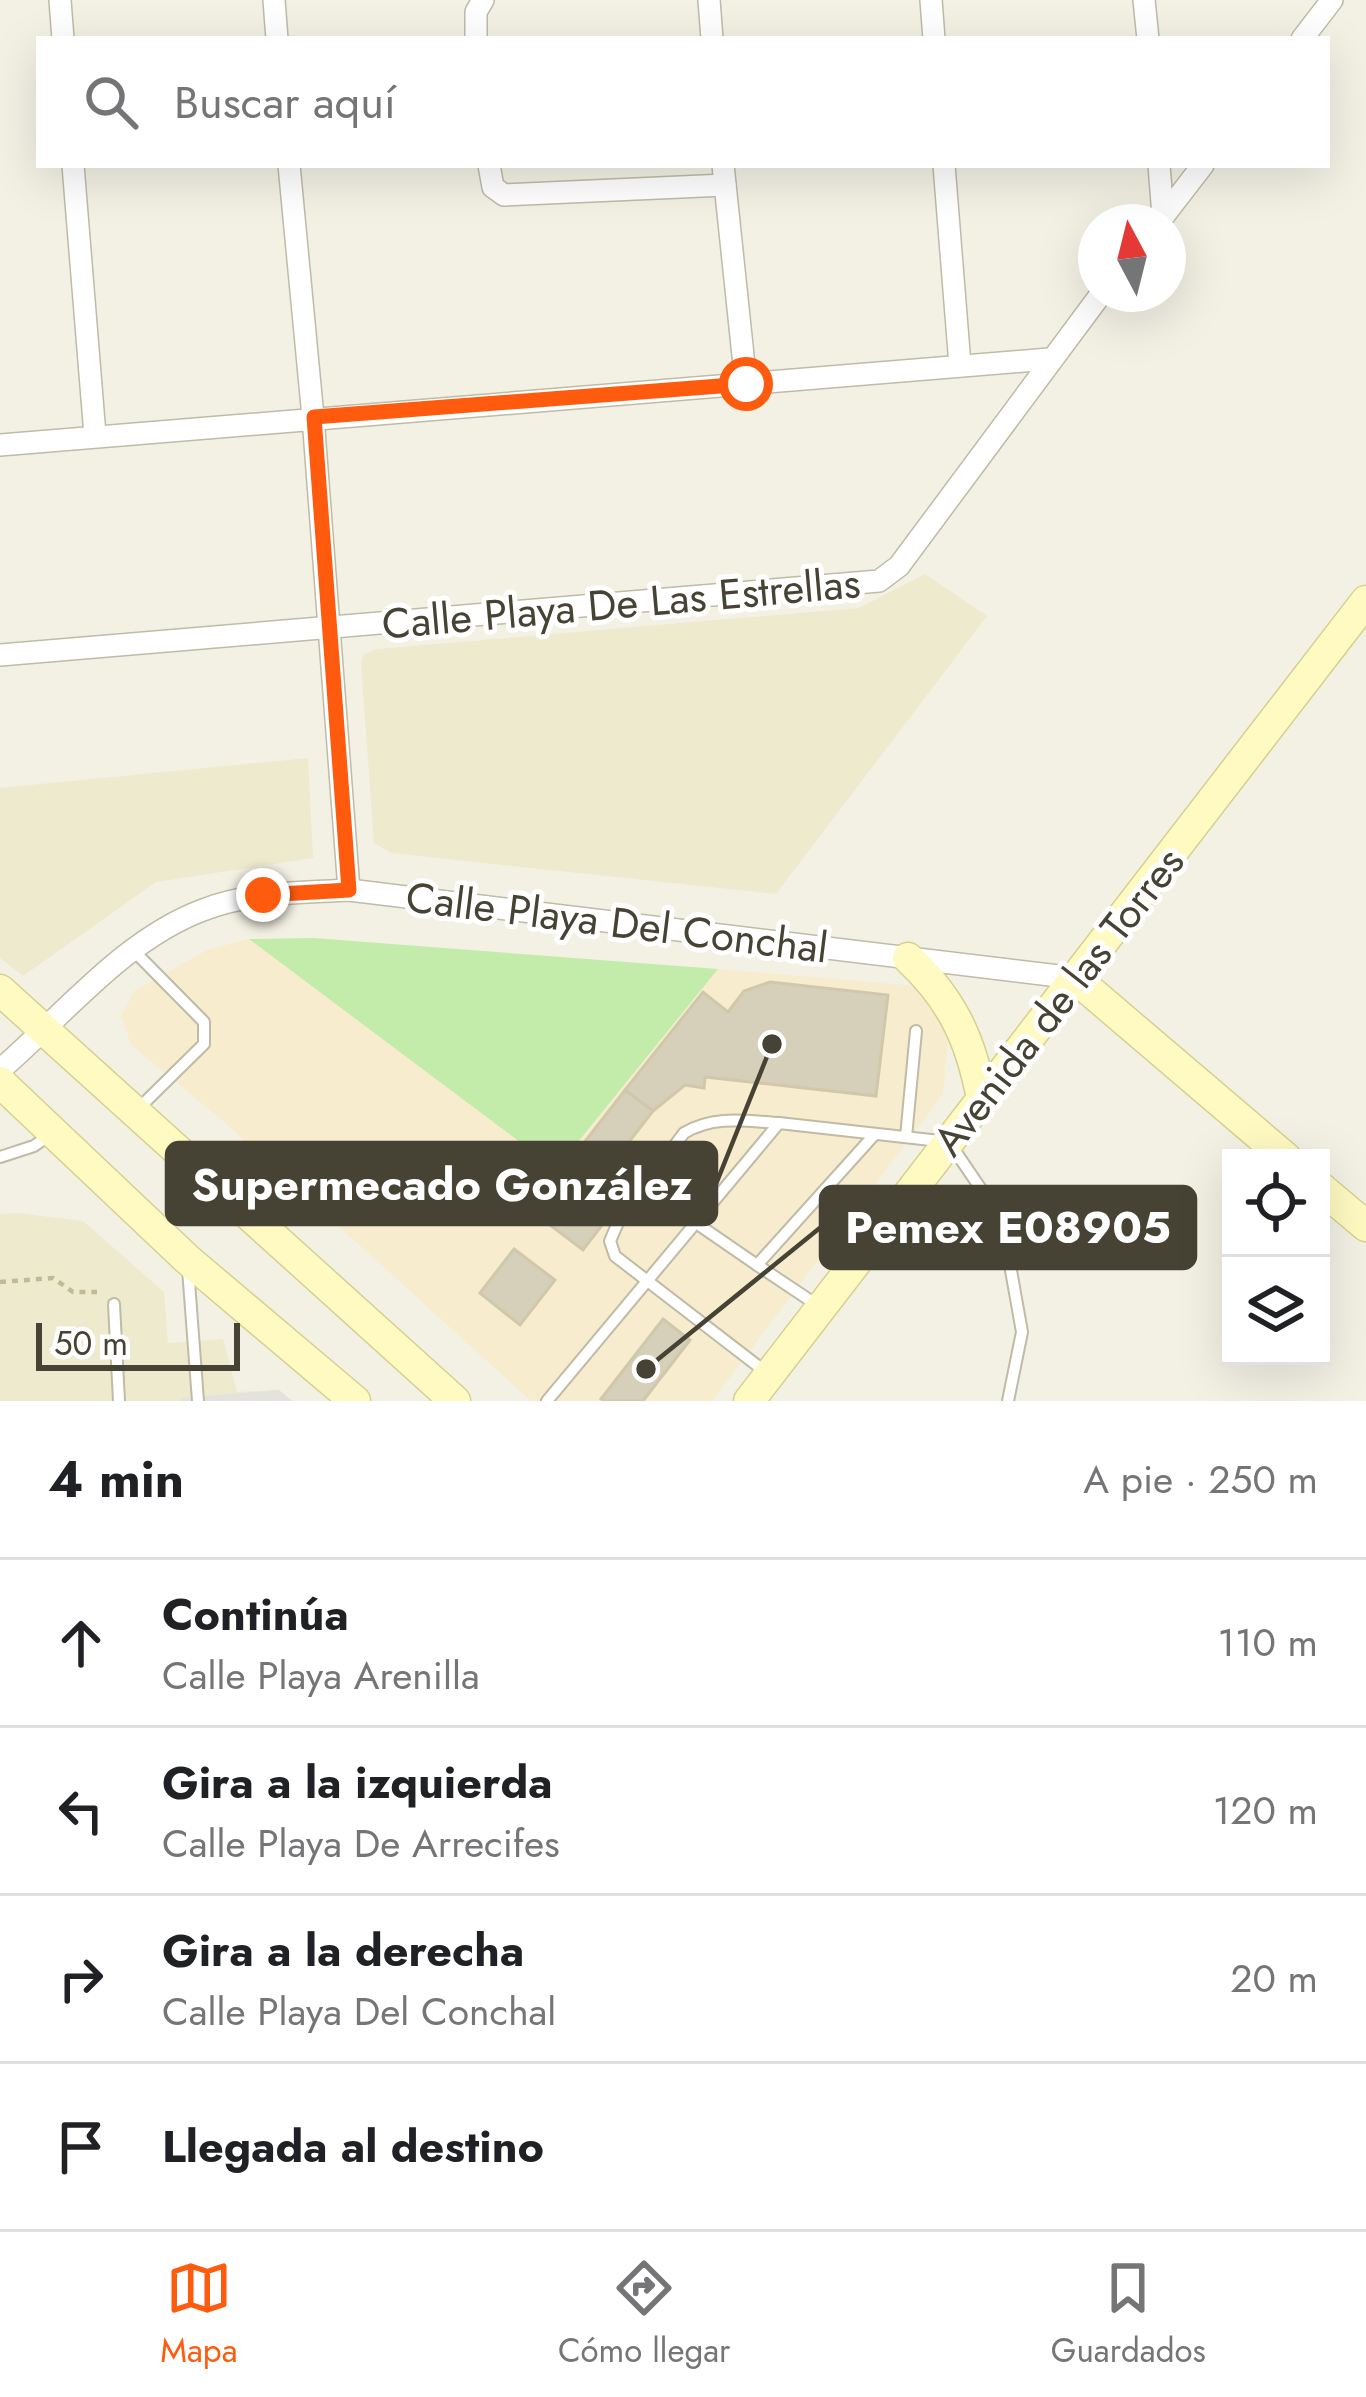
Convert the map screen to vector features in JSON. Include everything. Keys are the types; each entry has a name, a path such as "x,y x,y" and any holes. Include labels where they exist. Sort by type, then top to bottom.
{"main road":[{"name":"Avenida de las Torres","path":"749,1401 1366,601"},
{"path":"908,958 933,981 966,1032 982,1099"},
{"path":"1075,978 1275,1149"},
{"path":"0,990 455,1401"},
{"path":"0,1082 187,1259 355,1401"},
{"path":"1330,1196 1366,1226"}],"street":[{"path":"60,0 63,36"},
{"path":"274,0 278,36"},
{"path":"476,36 476,12 484,0"},
{"path":"709,0 712,36"},
{"path":"931,0 934,36"},
{"path":"1144,0 1148,36"},
{"path":"1304,36 1332,0"},
{"path":"73,168 95,435"},
{"path":"290,168 349,890"},
{"path":"489,168 496,192 517,196 724,175 746,384"},
{"path":"944,168 960,365"},
{"path":"1159,168 1160,204"},
{"path":"1173,204 1201,168"},
{"name":"Calle Playa De Las Estrellas","path":"0,655 879,581 898,566 1086,312"},
{"path":"0,445 1048,359"},
{"name":"Calle Playa Del Conchal","path":"0,1070 133,950 171,924 206,908 263,895 349,890 1075,978"}],"lane":[{"path":"133,950 204,1022 206,1031 204,1044 135,1112"},
{"path":"906,1137 916,1031"},
{"path":"770,1375 615,1256 610,1241 612,1231 675,1142 696,1126 727,1120 779,1123 949,1142 1002,1220 1022,1332 1008,1401"},
{"path":"548,1401 779,1123"},
{"path":"0,1157 34,1146 56,1132"},
{"path":"757,1265 875,1134"},
{"path":"696,1223 821,1307"},
{"path":"187,1259 198,1401"},
{"path":"114,1304 119,1401"}],"path":[{"path":"0,1282 53,1278 73,1292 106,1294 114,1304"}],"shaded area":[{"path":"925,574 987,616 776,894 391,853 374,843 363,655 376,649 859,608"},
{"path":"308,758 313,858 156,882 23,976 0,958 0,788"},
{"path":"249,939 556,1168 718,969 928,987 950,1017 943,1094 712,1401 531,1401 224,1122 131,1045 121,1016 134,991 207,950"},
{"path":"0,1214 83,1221 164,1292 168,1343 223,1339 237,1392 279,1390 292,1401 0,1401"},
{"path":"279,1390 292,1401 181,1401 181,1398"}],"green space":[{"path":"313,938 718,969 556,1169 249,939"}],"building":[{"path":"770,982 888,995 876,1096 705,1077 704,1088 685,1085 653,1111 625,1090 703,992 728,1012 744,991"},
{"path":"625,1090 653,1111 604,1174 576,1153"},
{"path":"583,1182 616,1207 583,1250 550,1225"},
{"path":"514,1249 555,1280 520,1325 480,1293"},
{"path":"663,1319 690,1340 643,1401 601,1399"}],"place":[{"name":"Supermecado González","path":"772,1044"},
{"name":"Pemex E08905","path":"646,1369"}],"route":[{"path":"263,895 349,890 314,417 746,384"}]}
